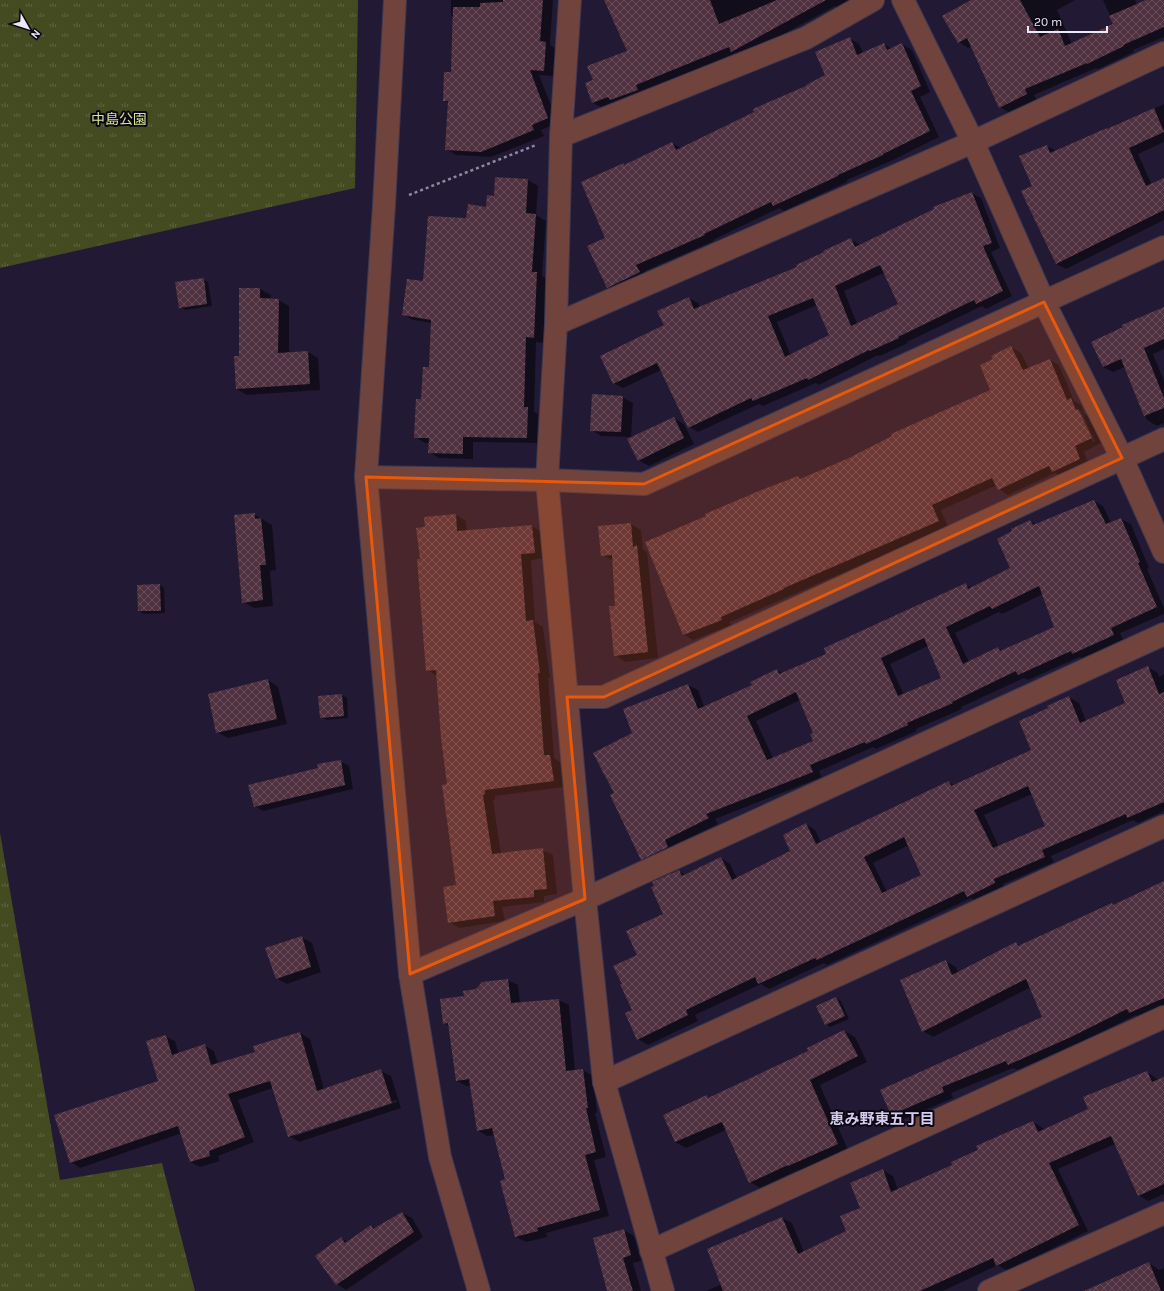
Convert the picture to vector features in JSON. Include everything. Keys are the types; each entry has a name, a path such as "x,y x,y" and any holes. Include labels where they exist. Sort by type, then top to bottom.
{"street":[{"path":"395,0 384,205 366,477 410,974 440,1157 480,1291"},
{"path":"570,0 561,136 556,324 547,480 585,899 604,1082 663,1291"},
{"path":"561,136 806,38 873,0"},
{"path":"903,0 973,142 1044,302 1122,458 1164,552"},
{"path":"556,324 973,142 1164,53"},
{"path":"366,477 547,480 644,484 1164,247"},
{"path":"567,697 604,697 1164,439"},
{"path":"410,974 585,899 1164,634"},
{"path":"604,1082 1163,828"},
{"path":"652,1251 1164,1017"},
{"path":"989,1291 1164,1213"}],"path":[{"path":"384,205 561,136"}],"highlighted area":[{"path":"1044,302 1122,458 604,697 567,697 585,899 410,974 366,477 644,484"}],"green space":[{"name":"中島公園","path":"0,0 358,0 355,188 0,268"},
{"path":"0,833 60,1180 162,1163 195,1291 0,1291"}],"building":[{"path":"503,0 543,0 540,41 546,42 544,71 530,70 548,118 532,125 534,130 481,152 445,150 448,101 443,101 444,72 451,72 453,7 480,7 480,3 503,2"},
{"path":"604,0 710,0 719,24 777,0 826,0 731,52 729,47 636,85 638,90 610,100 608,97 592,103 585,83 593,80 587,66 627,51"},
{"path":"971,0 1020,0 1040,37 1058,29 1065,46 1113,24 1109,16 1146,0 1164,0 1164,27 1123,45 1124,46 1087,64 1025,89 1027,94 999,108 967,38 958,43 942,16"},
{"path":"850,37 857,55 884,43 887,50 902,43 921,86 911,91 930,131 883,155 773,206 771,202 704,234 705,235 636,265 640,272 607,288 587,246 605,238 581,182 624,163 624,165 672,142 676,150 754,112 753,109 806,86 825,75 815,52"},
{"path":"1154,108 1164,132 1129,148 1146,186 1164,178 1164,210 1056,264 1021,191 1032,186 1019,156 1047,145 1050,153"},
{"path":"495,177 528,179 526,213 536,214 532,272 537,272 534,338 526,337 524,407 528,407 527,438 463,437 463,454 428,453 429,438 414,438 416,399 421,399 423,367 429,367 431,320 402,315 407,279 423,281 428,216 466,218 468,204 486,207 487,195 494,196"},
{"path":"972,192 992,243 983,246 1003,291 976,304 974,300 898,337 899,338 870,351 869,350 808,380 807,378 753,401 751,398 688,428 657,363 613,384 600,356 664,325 657,311 689,297 694,309 797,267 796,265 851,238 855,247 934,209 933,207","holes":["880,265 898,304 851,326 835,286","813,298 829,335 785,357 768,316"]},
{"path":"204,278 207,304 179,308 175,282"},
{"path":"239,288 260,288 260,298 279,299 278,353 308,351 310,384 236,389 234,356 239,356"},
{"path":"1164,307 1164,339 1144,348 1164,398 1164,408 1144,416 1121,359 1103,367 1091,342 1123,327 1122,325"},
{"path":"1011,346 1023,370 1050,359 1067,400 1071,398 1092,438 1075,446 1080,459 1052,472 1049,466 998,490 992,478 932,505 939,521 784,588 721,617 722,620 683,635 645,542 759,491 798,476 800,479 849,458 892,436 891,434 990,390 980,365 993,359 991,356"},
{"path":"592,394 623,396 621,432 590,431"},
{"path":"674,417 684,438 638,461 627,439"},
{"path":"1094,500 1106,524 1121,518 1157,607 1111,628 1114,635 1072,654 1071,651 1018,675 1016,671 952,702 953,703 907,723 908,725 866,744 865,742 810,765 813,772 706,814 709,818 665,840 668,847 641,860 610,795 614,793 593,753 632,733 623,709 688,684 698,709 752,685 750,682 777,669 779,674 826,654 824,648 966,583 968,589 1010,568 997,539 1012,531 1011,529 1030,520 1033,525","holes":["1039,586 1054,627 1000,651 998,647 963,664 946,627 990,606 992,609","924,638 941,678 898,696 881,658","796,692 813,733 810,734 813,741 767,760 747,716"]},
{"path":"255,513 255,519 261,518 266,565 260,565 263,600 242,603 234,515"},
{"path":"456,514 457,531 532,525 535,553 521,554 526,621 533,620 540,673 538,673 544,755 550,755 554,781 485,790 485,794 483,795 492,854 543,848 547,889 534,890 534,897 493,901 495,916 448,923 443,887 456,885 442,785 447,784 441,738 436,670 426,671 417,559 420,559 416,528 425,527 424,517"},
{"path":"631,523 633,547 637,545 648,652 614,656 609,606 615,606 612,555 601,556 598,526"},
{"path":"160,584 161,611 138,611 137,585"},
{"path":"1148,666 1159,694 1164,692 1164,802 1127,818 1126,814 1042,850 1045,857 994,879 995,883 967,897 964,891 817,960 815,958 758,984 755,977 686,1010 688,1015 637,1040 625,1013 632,1010 613,966 637,955 626,931 663,914 651,887 654,886 652,882 679,870 682,876 721,857 732,880 790,851 783,835 806,823 816,844 949,781 951,786 1031,750 1019,721 1048,708 1047,706 1069,696 1080,723 1125,703 1116,680","holes":["1028,786 1045,826 993,848 974,810","904,837 921,875 882,893 864,857"]},
{"path":"268,679 277,719 216,733 208,694"},
{"path":"342,694 344,716 320,718 318,696"},
{"path":"341,760 345,785 254,807 248,785 318,768 317,764"},
{"path":"1164,881 1164,998 1129,1013 1127,1009 1071,1037 1008,1065 1006,1061 942,1087 944,1092 891,1115 880,1090 1042,1017 1026,979 922,1032 900,980 946,960 952,975 1016,942 1018,946"},
{"path":"302,936 311,967 276,979 265,948"},
{"path":"508,979 511,1003 559,999 566,1071 583,1069 588,1108 586,1108 596,1152 585,1155 600,1210 537,1228 538,1231 515,1237 500,1181 505,1179 492,1128 477,1131 469,1079 456,1081 448,1023 443,1024 440,999 464,996 463,991 476,989 482,982"},
{"path":"836,997 845,1016 825,1025 816,1006"},
{"path":"844,1030 858,1056 810,1080 838,1144 749,1183 722,1122 675,1142 663,1115 707,1095 708,1098 808,1051 807,1048"},
{"path":"300,1032 317,1091 381,1069 392,1103 288,1137 270,1081 228,1094 245,1137 209,1151 210,1156 190,1162 178,1126 70,1163 54,1115 158,1081 146,1041 166,1035 172,1055 205,1044 211,1065 255,1052 253,1046"},
{"path":"1147,1071 1152,1082 1164,1077 1164,1184 1138,1196 1111,1136 1049,1163 1079,1225 996,1266 993,1258 920,1291 723,1291 707,1249 782,1217 798,1254 846,1231 840,1216 860,1208 850,1183 883,1169 891,1192 952,1165 951,1162 978,1150 976,1146 1033,1121 1038,1132 1088,1109 1083,1097"},
{"path":"402,1212 414,1232 336,1285 315,1256 341,1237 345,1243 371,1225 373,1229"},
{"path":"624,1229 631,1255 623,1258 633,1291 607,1291 593,1238"},
{"path":"1149,1262 1161,1291 1084,1291"}],"district":[{"name":"恵み野東五丁目","path":"882,1119"}]}
